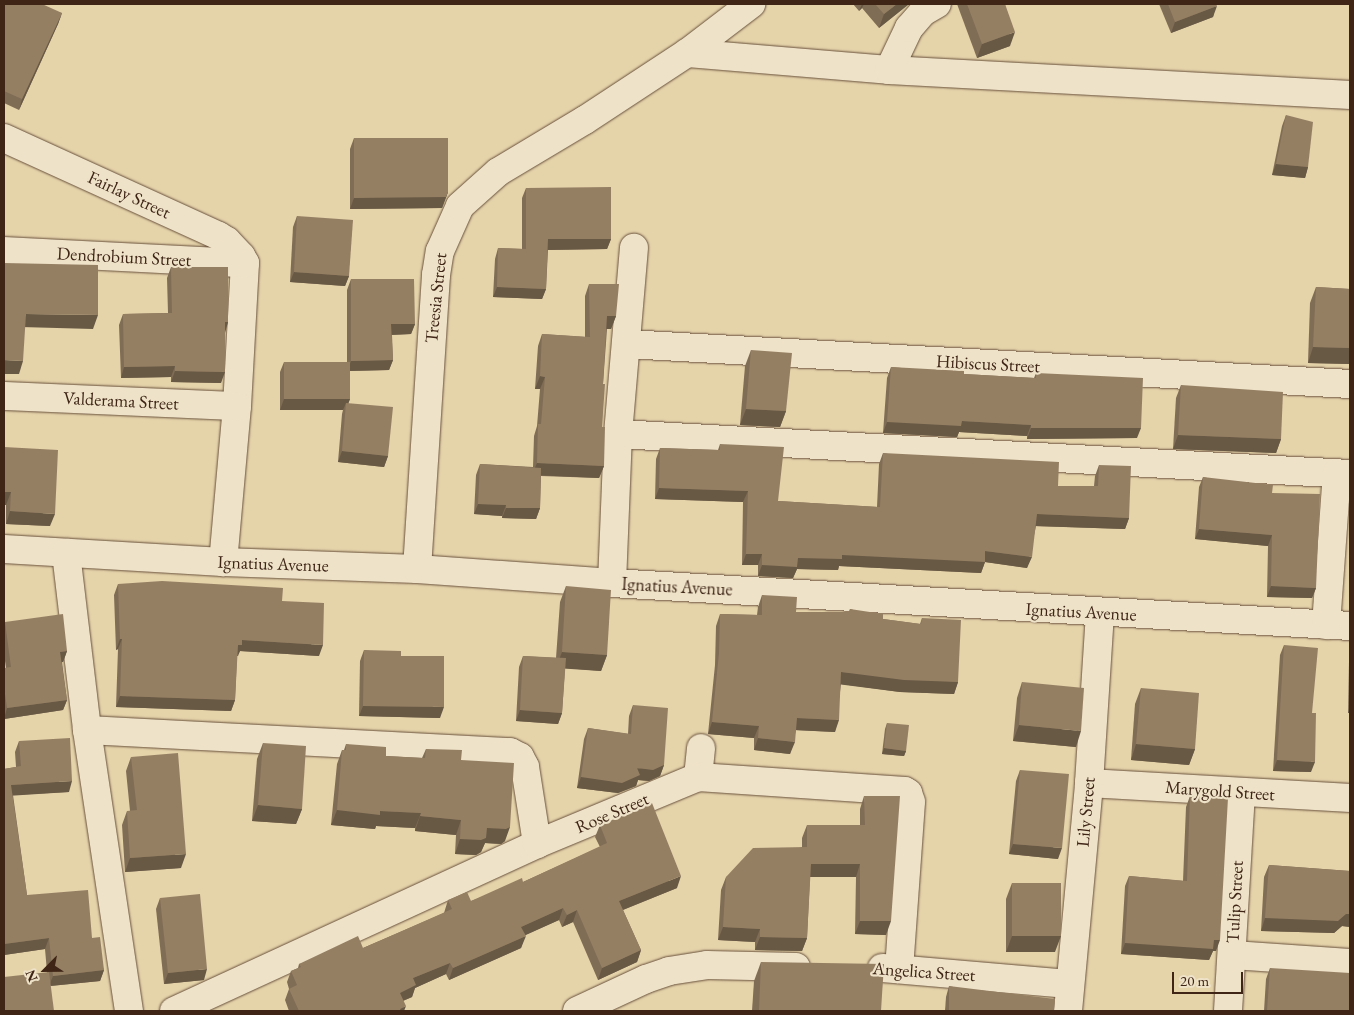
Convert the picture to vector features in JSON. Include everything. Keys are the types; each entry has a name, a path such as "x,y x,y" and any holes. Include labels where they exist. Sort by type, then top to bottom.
{"street":[{"name":"Treesia Street","path":"417,569 436,275 440,250 460,206 498,172 585,120 688,53 750,4"},
{"path":"889,70 909,28 923,12 937,4"},
{"path":"688,53 889,70 1350,96"},
{"name":"Fairlay Street","path":"4,138 219,236 237,250 245,263"},
{"path":"612,583 618,434 634,248"},
{"name":"Dendrobium Street","path":"4,251 245,263"},
{"path":"223,562 238,406 245,263"},
{"name":"Hibiscus Street","path":"626,344 1350,384"},
{"name":"Valderama Street","path":"4,396 238,406"},
{"path":"618,434 1344,473 1338,625"},
{"name":"Ignatius Avenue","path":"4,549 223,562 417,569 1100,613 1338,625"},
{"path":"66,553 87,730 129,1011"},
{"name":"Lily Street","path":"1068,1011 1089,783 1100,613"},
{"path":"87,730 510,752 520,757 525,767 538,844"},
{"path":"698,777 700,748"},
{"name":"Rose Street","path":"174,1011 538,844 698,777 904,791 908,793 911,802 899,968"},
{"name":"Marygold Street","path":"1089,783 1350,798"},
{"name":"Tulip Street","path":"1228,1011 1242,793"},
{"path":"1232,955 1350,964"},
{"path":"577,1011 669,970 707,966 822,967"},
{"name":"Angelica Street","path":"861,968 899,968 1069,984"}],"building":[{"path":"4,4 42,4 62,13 22,99 4,91"},
{"path":"875,4 897,4 884,14"},
{"path":"967,4 1005,4 1015,32 982,44"},
{"path":"1168,4 1216,4 1217,6 1175,22"},
{"path":"1286,115 1313,122 1308,167 1276,164"},
{"path":"354,138 448,138 448,192 446,197 354,198"},
{"path":"611,187 611,239 548,239 546,289 497,287 498,248 526,249 526,188"},
{"path":"297,216 353,220 349,276 294,272"},
{"path":"4,263 98,265 98,315 26,314 23,361 4,360"},
{"path":"171,267 228,267 228,322 225,322 225,372 175,371 175,366 124,367 123,314 172,313"},
{"path":"351,279 414,279 415,324 391,324 393,360 351,361"},
{"path":"589,284 619,284 616,316 607,316 602,427 605,427 604,466 537,463 538,424 541,424 545,377 540,376 542,334 590,337"},
{"path":"1316,287 1350,289 1350,348 1313,347"},
{"path":"751,350 792,353 786,411 746,409"},
{"path":"284,362 350,362 350,399 284,399"},
{"path":"891,367 964,371 964,374 1036,378 1036,373 1143,378 1141,428 1031,428 1031,425 962,421 961,426 887,422"},
{"path":"1181,385 1283,392 1281,439 1178,435"},
{"path":"346,403 393,407 388,456 342,451"},
{"path":"720,444 784,447 778,501 880,507 883,453 1059,462 1058,486 1098,486 1099,465 1131,466 1129,518 1037,514 1032,557 985,551 985,562 842,555 842,559 798,558 797,567 762,565 762,554 746,554 748,491 659,488 660,448 720,450"},
{"path":"4,447 58,450 55,514 10,511 11,492 4,492"},
{"path":"480,464 541,468 540,508 506,508 506,505 478,504"},
{"path":"1203,477 1273,485 1272,493 1320,494 1316,588 1271,586 1272,535 1199,529"},
{"path":"162,581 283,588 282,601 324,603 323,645 242,640 242,645 238,645 235,700 120,696 122,639 120,639 118,584"},
{"path":"566,586 611,590 607,655 562,652"},
{"path":"762,595 797,597 796,612 849,612 850,609 883,614 883,619 921,624 922,618 961,620 958,682 904,680 841,672 839,720 797,718 795,742 758,738 759,726 712,722 719,653 720,614 762,615"},
{"path":"63,614 67,651 60,652 67,700 7,708 4,668 11,667 5,622"},
{"path":"1284,645 1318,648 1312,713 1316,713 1315,762 1277,760"},
{"path":"364,650 401,651 401,656 444,656 444,707 363,706"},
{"path":"523,656 566,658 562,713 520,710"},
{"path":"1022,682 1084,688 1081,731 1019,725"},
{"path":"1141,688 1199,693 1195,749 1136,744"},
{"path":"633,705 668,708 664,765 653,770 637,768 640,775 622,783 581,777 588,728 631,734"},
{"path":"887,723 909,725 906,751 884,748"},
{"path":"70,738 72,781 11,785 27,895 88,890 92,938 100,937 104,970 53,976 49,938 4,944 4,769 21,766 19,741"},
{"path":"263,743 306,746 302,809 258,805"},
{"path":"346,744 386,747 386,756 425,758 426,749 462,750 461,760 514,763 510,827 506,829 487,828 486,838 481,840 460,839 461,820 420,816 421,813 380,811 380,815 337,810 342,750 346,750"},
{"path":"178,753 186,854 130,858 127,811 137,810 131,757"},
{"path":"1020,770 1069,774 1062,848 1013,844"},
{"path":"864,796 900,796 891,921 860,921 860,864 811,864 807,938 760,937 760,929 723,927 726,877 753,848 807,847 807,825 865,825"},
{"path":"1190,796 1228,798 1220,940 1214,940 1213,949 1125,943 1129,876 1187,881"},
{"path":"652,803 681,876 619,901 641,950 602,968 577,910 567,915 563,908 521,927 526,936 453,968 450,963 413,978 416,985 400,993 406,1006 400,1009 401,1011 299,1011 289,989 297,985 291,971 301,967 299,964 358,936 363,948 452,909 448,900 467,892 471,901 522,878 523,882 607,843 600,825"},
{"path":"1269,865 1350,871 1350,914 1346,914 1338,921 1265,918"},
{"path":"1012,883 1061,883 1061,936 1012,936"},
{"path":"200,894 207,969 168,973 160,898"},
{"path":"761,962 884,964 881,1011 759,1011"},
{"path":"1270,968 1350,973 1350,1011 1267,1011"},
{"path":"49,972 54,1011 4,1011 4,977"},
{"path":"949,986 1055,999 1054,1011 949,1011"}]}
